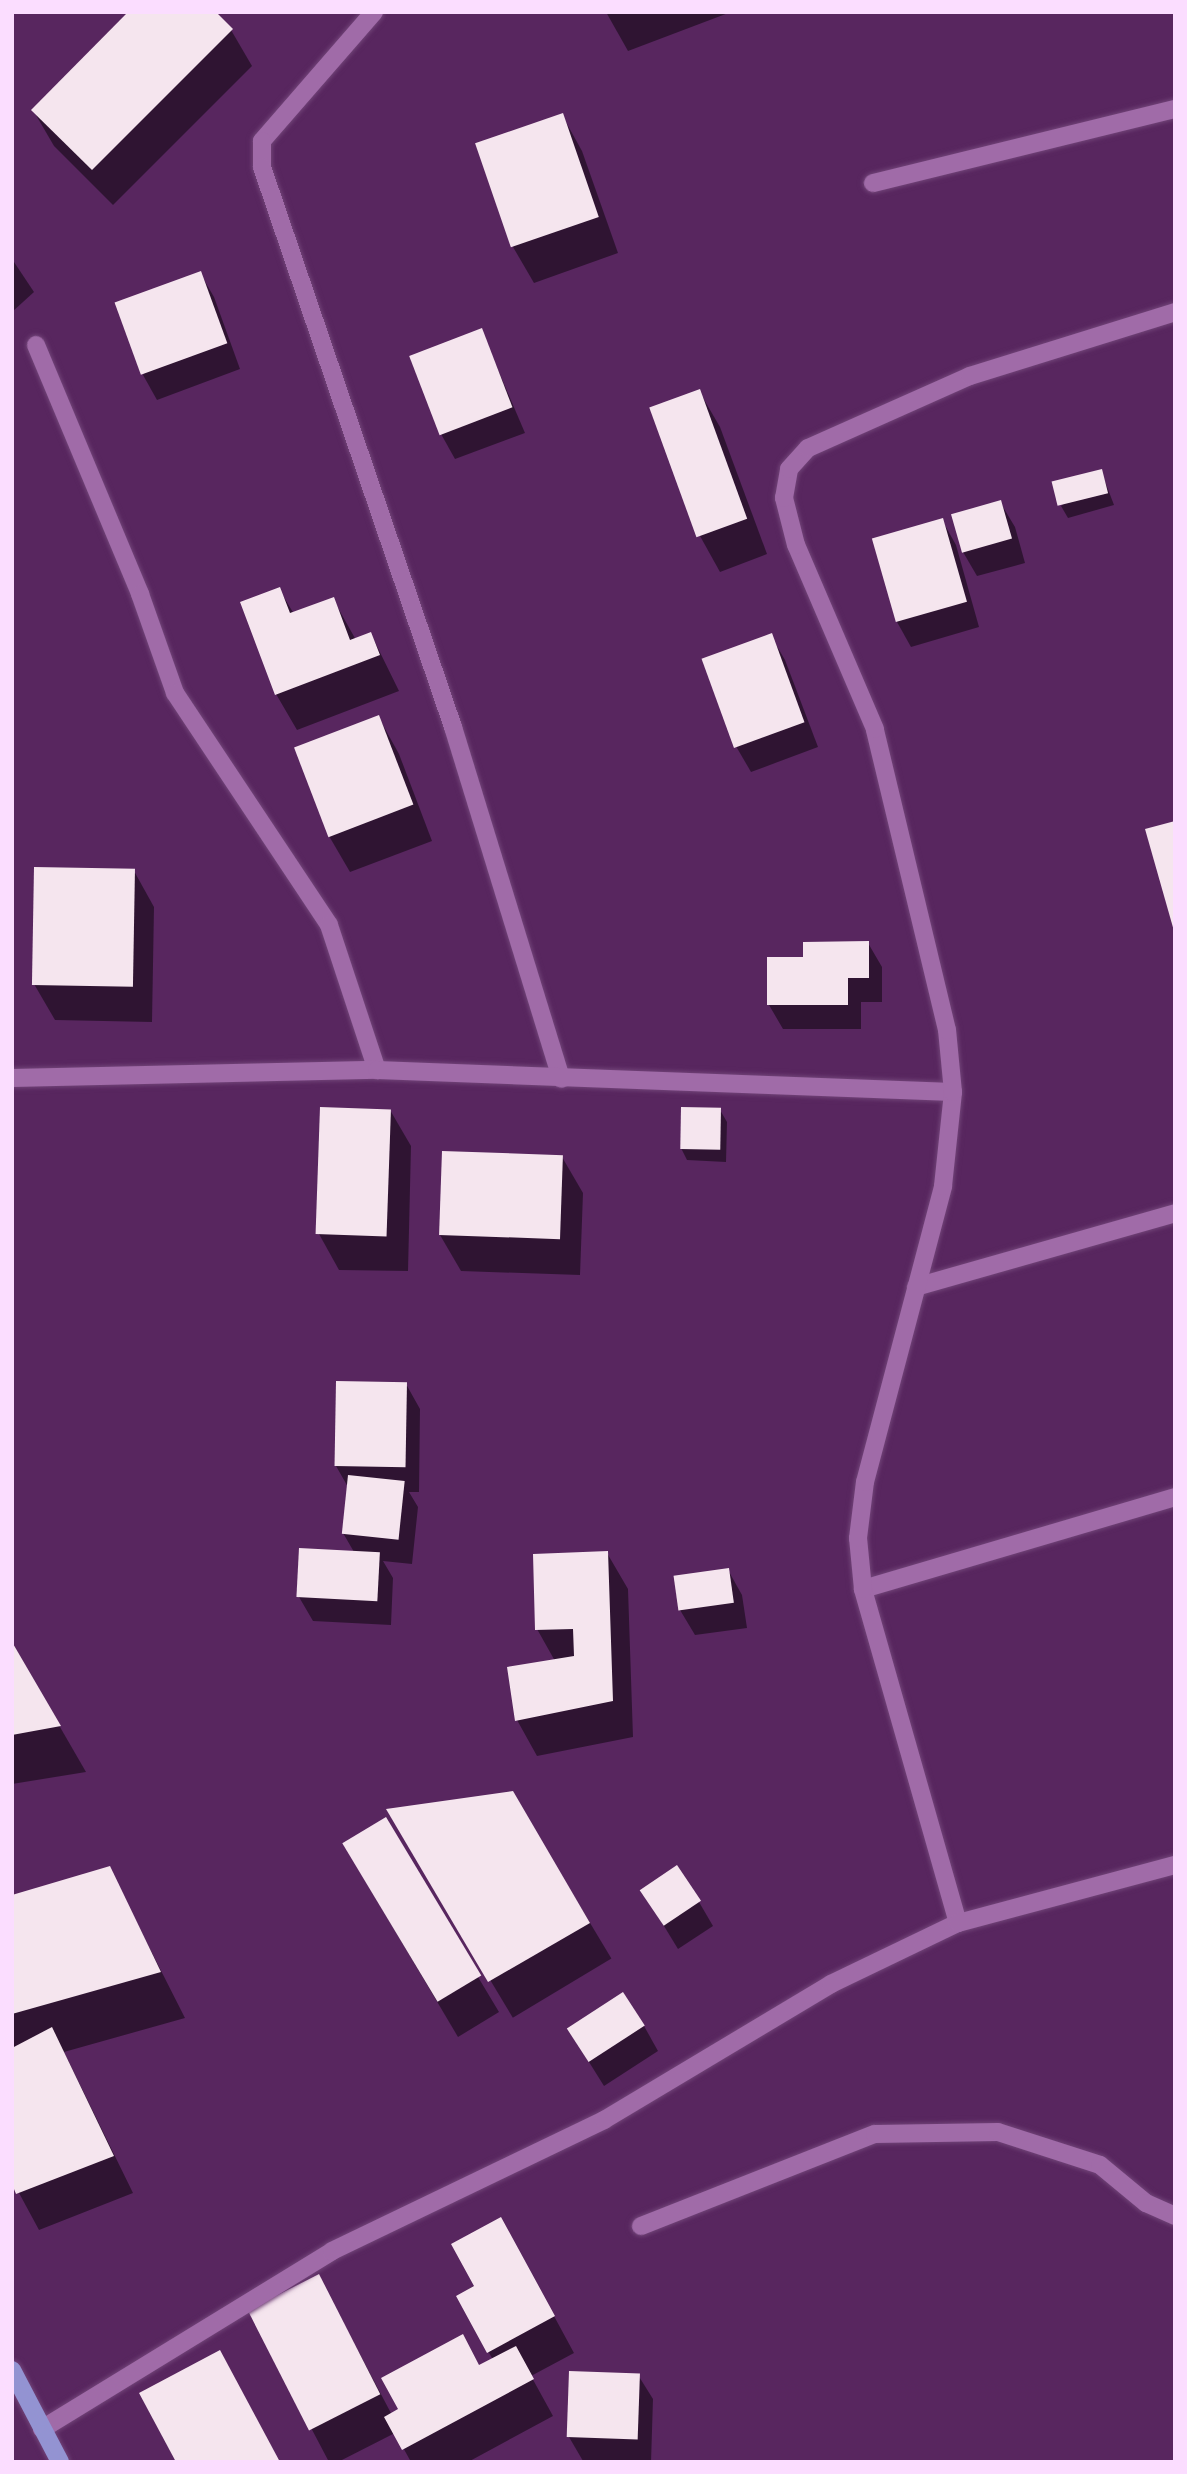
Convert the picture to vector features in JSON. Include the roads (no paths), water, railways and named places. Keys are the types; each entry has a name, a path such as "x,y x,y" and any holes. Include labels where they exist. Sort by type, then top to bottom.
{"main road":[{"path":"12,2370 60,2462"}],"street":[{"path":"374,12 262,141 262,167 453,727 561,1079"},
{"path":"873,183 1175,109"},
{"path":"958,1923 863,1589 858,1538 865,1482 943,1186 953,1092 947,1030 874,729 796,545 783,498 789,469 808,448 970,376 1175,312"},
{"path":"36,345 139,594 175,693 329,925 377,1070"},
{"path":"12,1078 377,1070 953,1092"},
{"path":"916,1287 1175,1213"},
{"path":"863,1589 1175,1497"},
{"path":"42,2429 332,2250 604,2120 831,1984 958,1923 1175,1865"},
{"path":"641,2226 875,2134 998,2132 1100,2165 1146,2203 1175,2216"}]}
